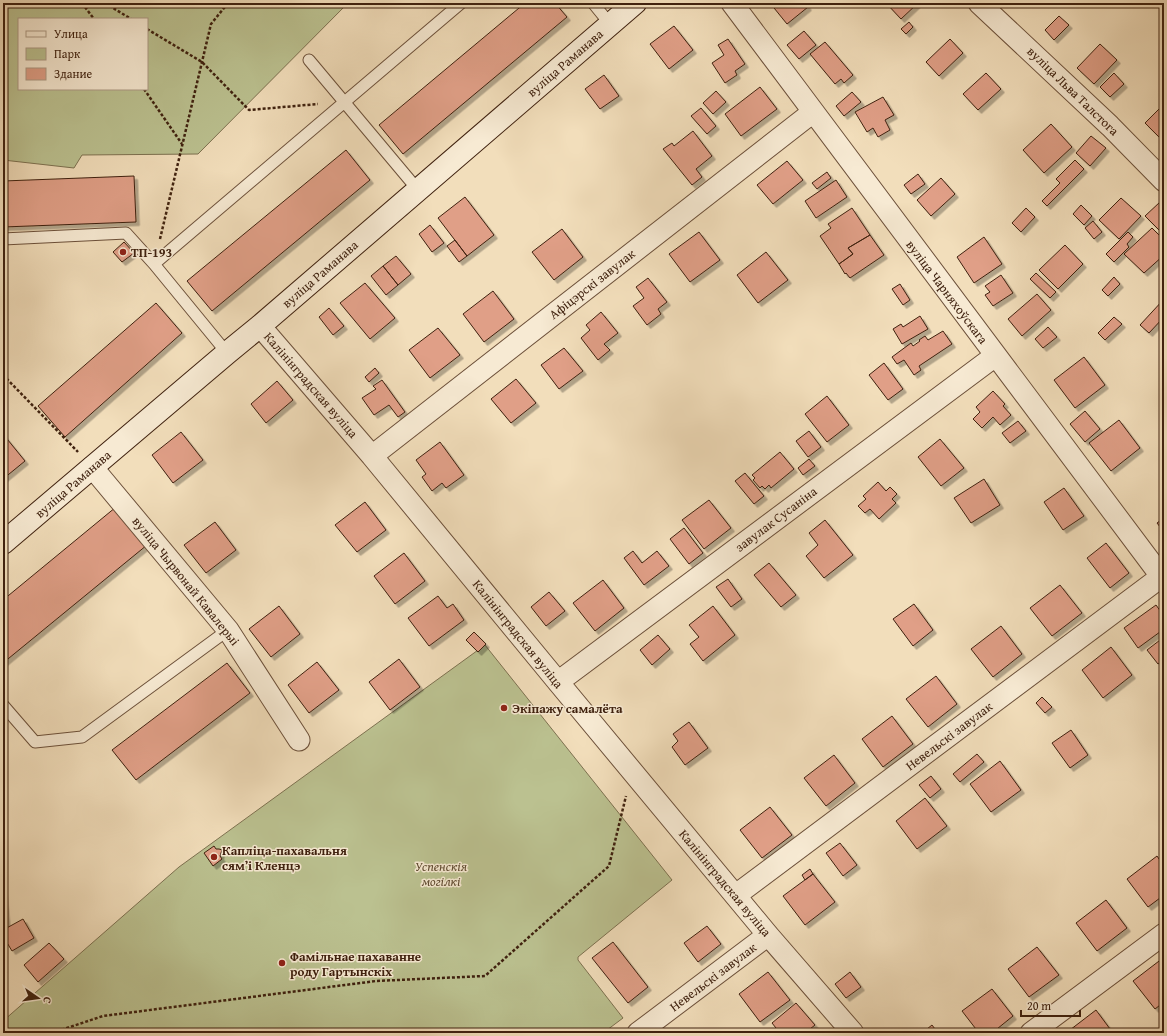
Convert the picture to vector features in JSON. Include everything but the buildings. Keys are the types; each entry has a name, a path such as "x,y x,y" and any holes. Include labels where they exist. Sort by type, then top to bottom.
{"main road":[{"name":"вуліца Раманава","path":"3,543 227,352 260,326 635,3"}],"street":[{"name":"вуліца Чарняхоўскага","path":"732,3 1163,579"},
{"name":"вуліца Льва Талстога","path":"979,3 1110,126 1164,181"},
{"name":"Афіцэрскі завулак","path":"372,456 813,112"},
{"name":"Калінінградская вуліца","path":"260,326 372,456 768,935 853,1033"},
{"name":"завулак Сусаніна","path":"558,682 995,356"},
{"name":"вуліца Чырвонай Кавалерыі","path":"92,467 228,630 299,740"},
{"name":"Невельскі завулак","path":"736,895 1163,579"},
{"path":"1031,1033 1164,934"},
{"name":"Невельскі завулак","path":"638,1033 768,935"}],"lane":[{"path":"154,264 461,3"},
{"path":"593,3 610,24"},
{"path":"309,60 418,190"},
{"path":"3,239 126,233 154,264 227,352"},
{"path":"3,705 35,742 82,737 228,630"}],"path":[{"path":"82,3 93,18"},
{"path":"105,3 129,18"},
{"path":"154,264 211,24 228,3"},
{"path":"148,30 202,62 249,110 344,102"},
{"path":"145,90 182,144"},
{"path":"3,375 92,467"},
{"path":"52,1033 103,1016 376,981 485,976 609,866 632,771"}],"green space":[{"path":"3,3 348,3 198,154 82,155 74,168 3,160"},
{"name":"Успенскія могілкі","path":"485,645 672,880 578,957 578,960 623,1018 603,1033 3,1033 3,1021 179,867"}],"place":[{"name":"ТП-193","path":"123,252"},
{"name":"Экіпажу самалёта","path":"504,708"},
{"name":"Капліца-пахавальня сямʼі Кленцэ","path":"214,857"},
{"name":"Фамільнае пахаванне роду Гартынскіх","path":"282,963"}]}
